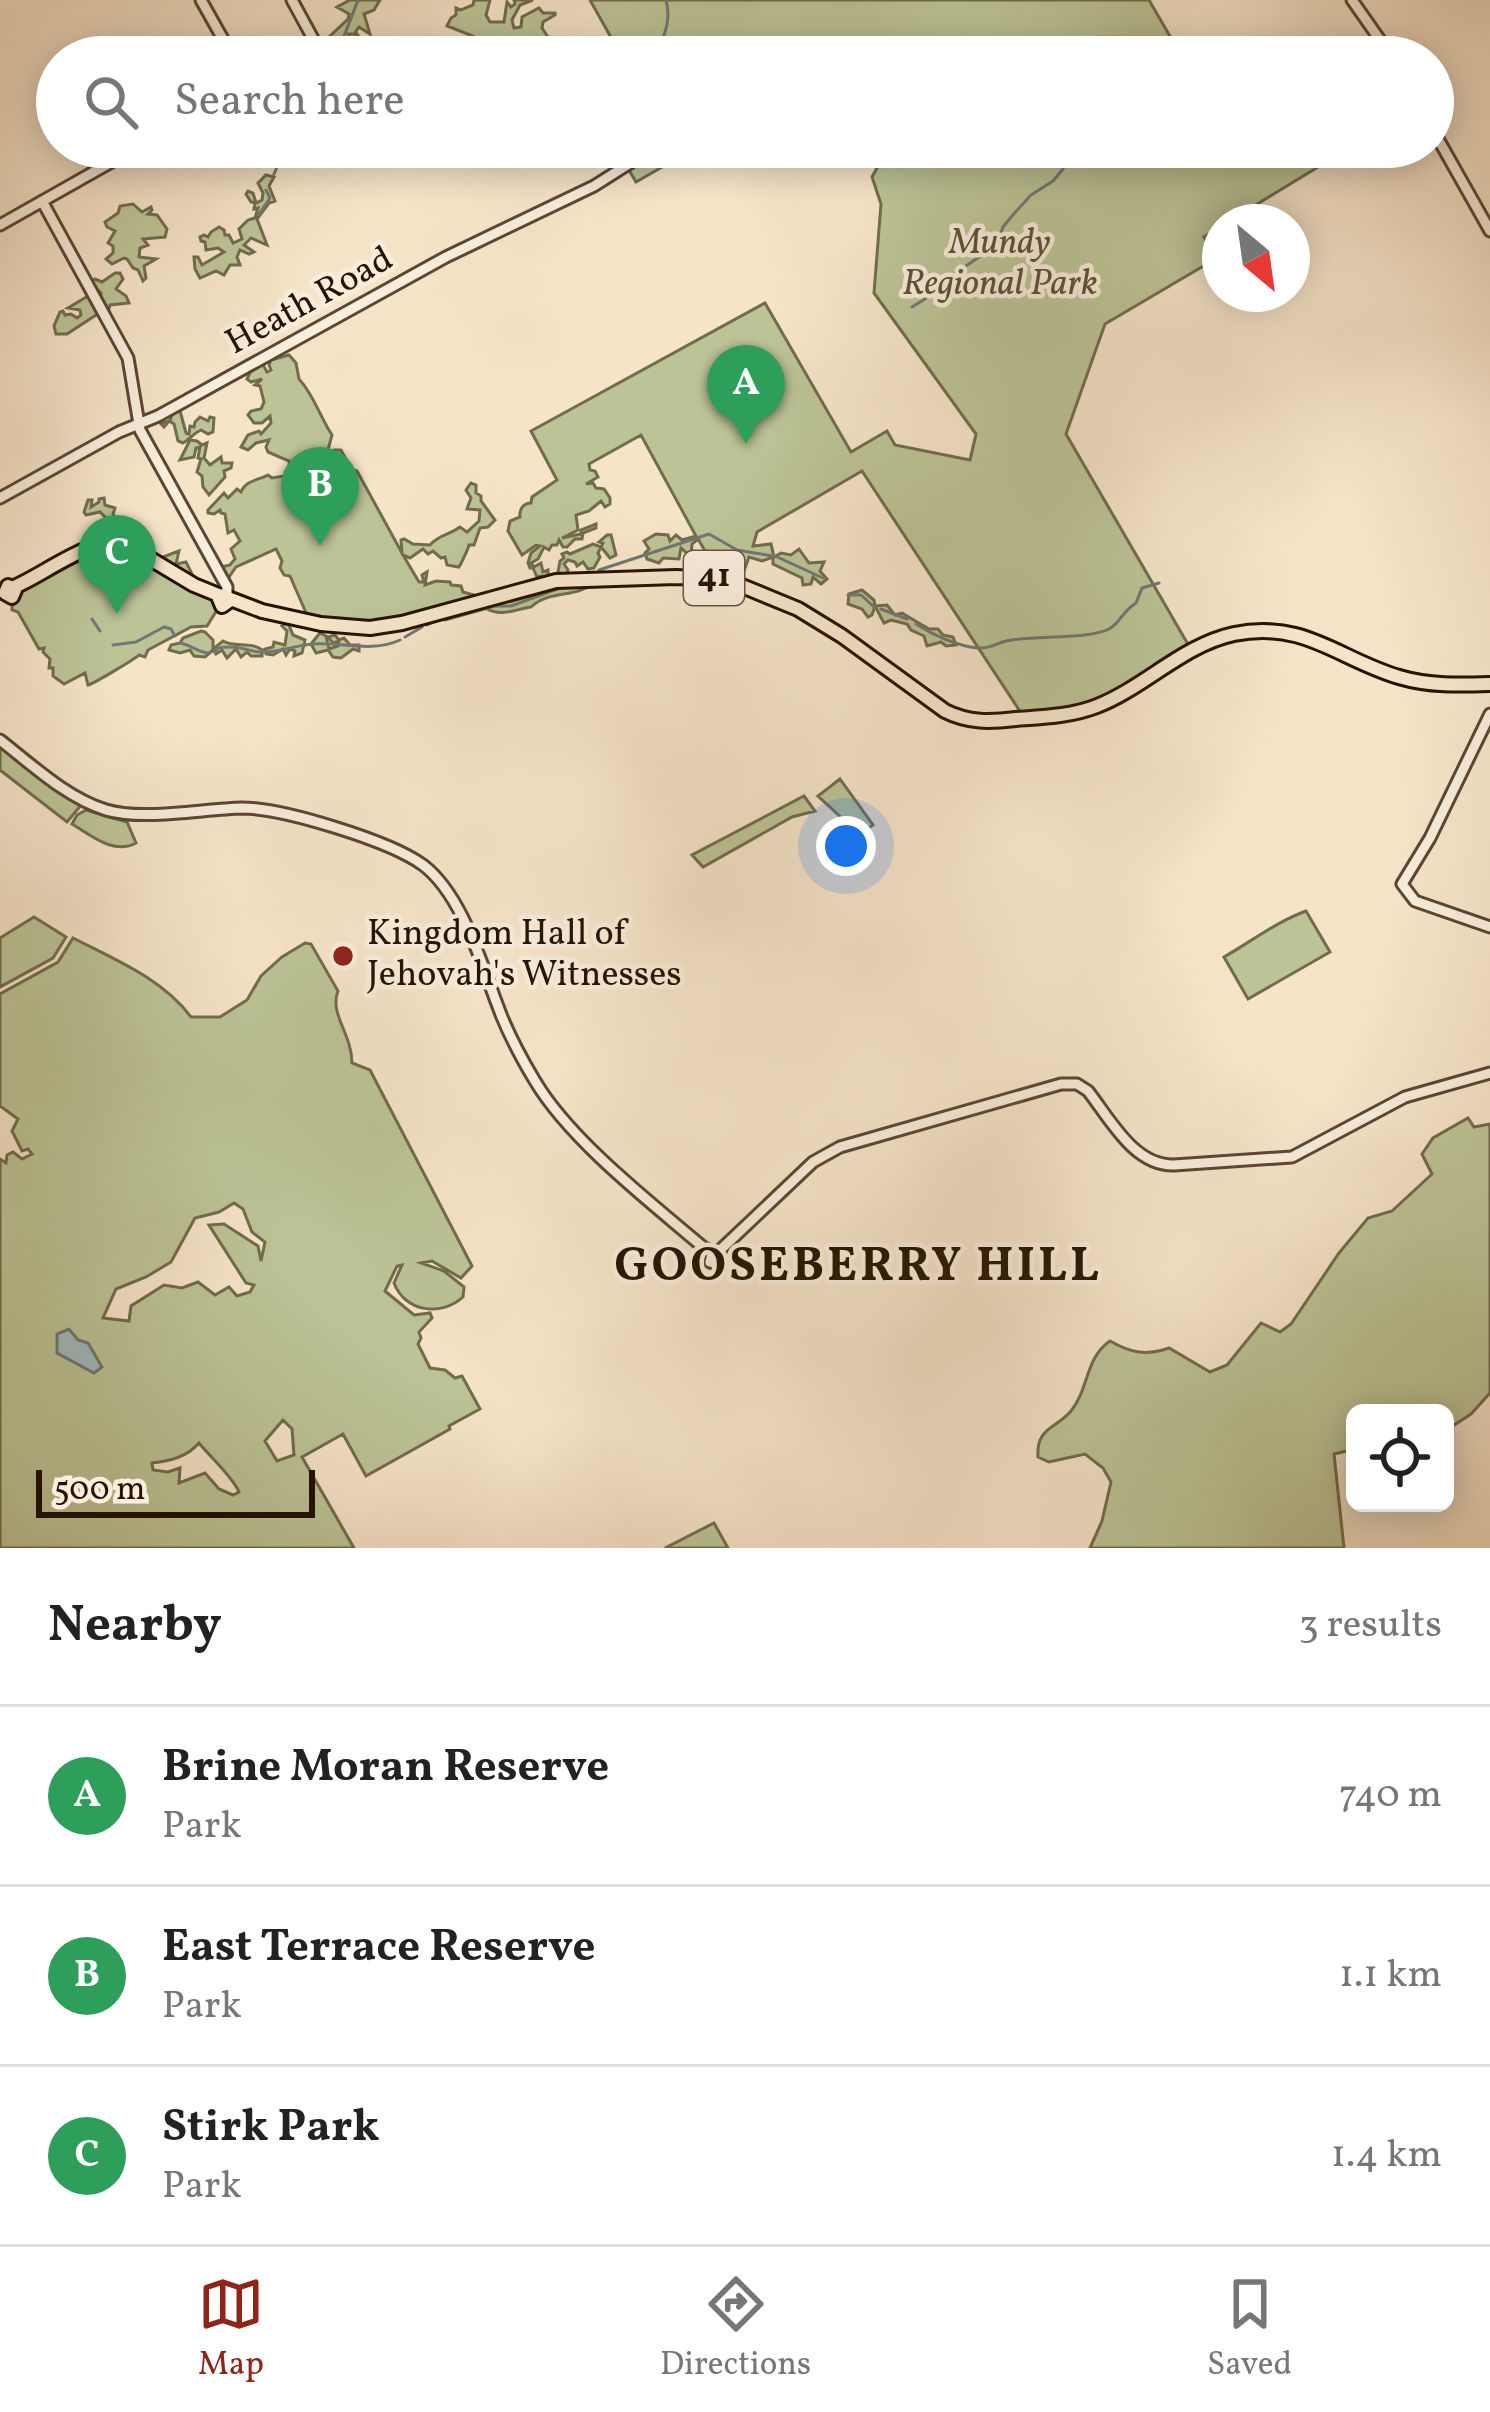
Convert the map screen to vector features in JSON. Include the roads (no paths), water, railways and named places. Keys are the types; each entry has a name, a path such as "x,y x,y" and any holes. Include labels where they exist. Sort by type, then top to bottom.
{"main road":[{"name":"41","path":"7,586 34,579 102,543 119,542 194,585 262,610 328,625 370,628 556,581 708,577 798,609 945,711 982,722 1057,716 1099,706 1207,643 1256,631 1312,638 1410,680 1490,684"}],"street":[{"path":"201,0 221,36"},
{"path":"292,0 312,36"},
{"path":"1352,0 1377,36"},
{"path":"1454,167 1490,231"},
{"path":"0,224 100,168"},
{"name":"Heath Road","path":"0,497 446,257 622,168"},
{"path":"42,200 128,358 138,424 224,596"},
{"path":"1490,714 1430,838 1402,884 1415,901 1490,927"},
{"path":"0,740 83,800 109,811 267,810 369,839 424,866 456,907 506,1027 543,1093 600,1156 714,1253 831,1150 1051,1086 1081,1086 1141,1156 1155,1164 1174,1165 1292,1157 1405,1097 1490,1073"}],"water":[{"path":"69,1329 88,1343 102,1367 94,1373 57,1353 57,1334"}],"waterway":[{"path":"344,36 358,0"},
{"path":"663,36 666,0"},
{"path":"274,174 277,168"},
{"path":"912,307 996,246 1012,216 1063,169"},
{"path":"259,214 270,198 266,190"},
{"path":"599,570 709,534 737,550 773,556"},
{"path":"775,556 823,578"},
{"path":"916,624 978,648 1017,639 1087,635 1112,627 1136,603 1142,588 1159,583"},
{"path":"445,620 511,606 563,587"},
{"path":"848,595 861,595 875,608"},
{"path":"881,609 907,619"},
{"path":"92,619 100,631"},
{"path":"427,625 436,621"},
{"path":"113,645 136,642 164,627 175,636"},
{"path":"405,637 422,627"},
{"path":"215,652 225,647 264,652 313,644 379,646 400,640"},
{"path":"180,643 210,653"}],"place":[{"name":"Brine Moran Reserve","path":"746,444"},
{"name":"East Terrace Reserve","path":"320,546"},
{"name":"Stirk Park","path":"117,614"},
{"name":"Kingdom Hall of Jehovah's Witnesses","path":"343,956"}],"district":[{"name":"GOOSEBERRY HILL","path":"858,1267"}],"park label":[{"name":"Mundy Regional Park","path":"1000,264"}]}
